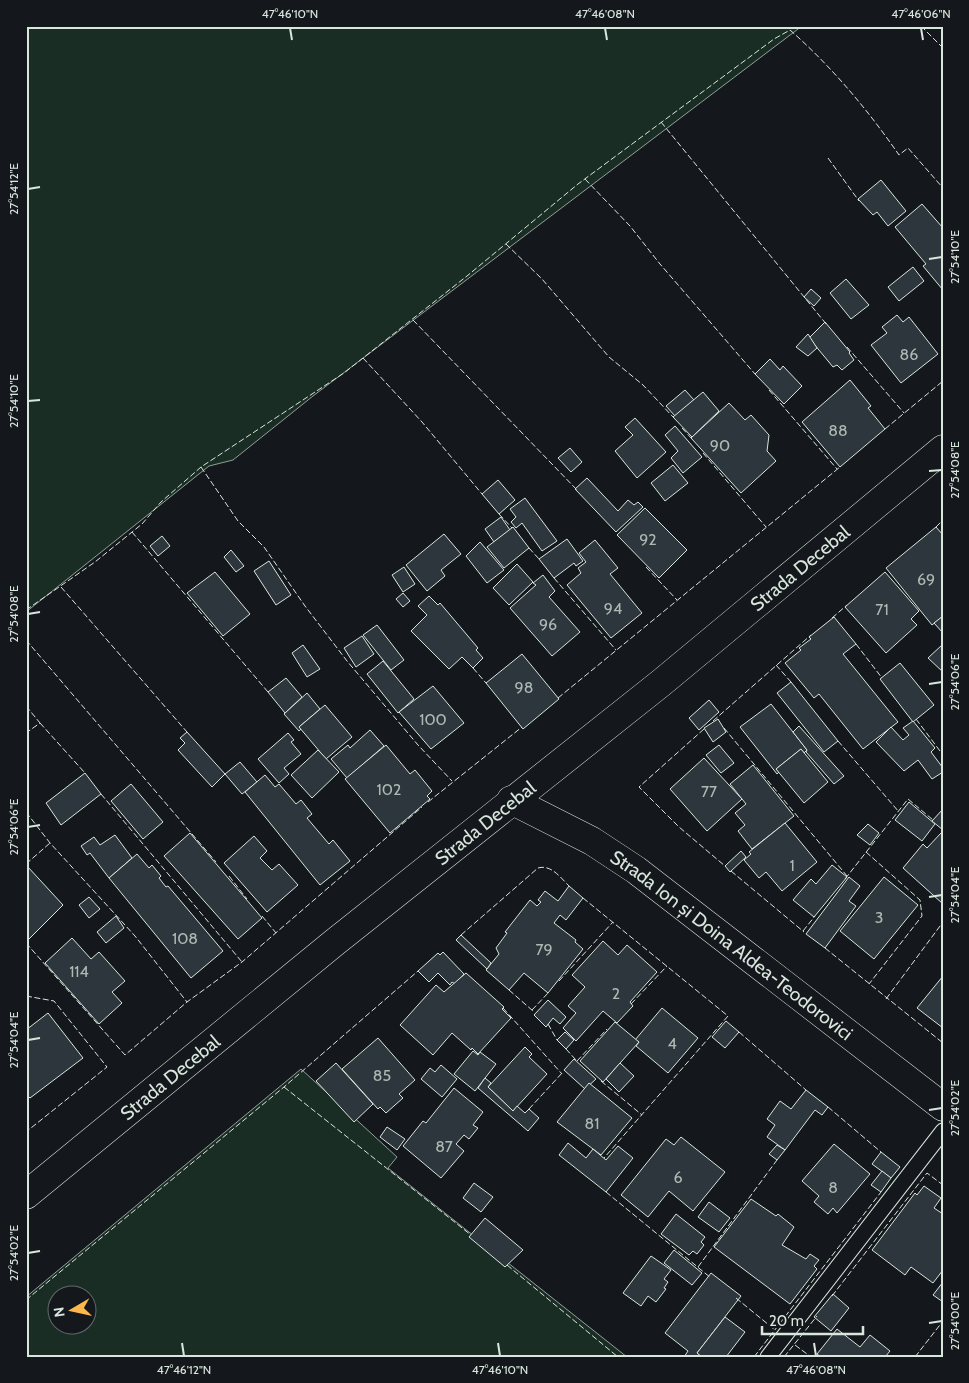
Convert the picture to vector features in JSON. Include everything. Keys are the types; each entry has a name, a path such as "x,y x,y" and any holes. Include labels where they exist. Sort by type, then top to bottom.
{"main road":[{"name":"Strada Decebal","path":"26,1195 511,800 661,683 943,450"},
{"name":"Strada Ion și Doina Aldea-Teodorovici","path":"511,800 592,841 636,870 943,1107"}],"lane":[{"path":"768,1357 943,1131"}],"green space":[{"path":"26,26 802,26 313,396 233,460 209,466 26,612"},
{"path":"301,1069 397,1157 388,1168 627,1357 26,1357 26,1297"}],"building":[{"path":"881,180 906,211 888,226 877,212 873,215 858,199"},
{"path":"922,204 943,228 943,290 923,266 926,264 895,227"},
{"path":"913,267 924,281 899,301 888,287"},
{"path":"846,279 869,305 851,319 830,293"},
{"path":"811,289 821,298 814,306 804,297"},
{"path":"897,315 903,322 909,317 938,354 901,383 871,345 887,333 882,327"},
{"path":"825,322 850,352 854,360 842,370 837,365 833,367 809,338"},
{"path":"808,334 817,348 808,356 796,347"},
{"path":"770,359 780,370 783,366 802,386 784,404 755,374"},
{"path":"850,380 871,406 868,408 885,429 840,467 802,422"},
{"path":"685,390 694,400 675,416 666,406"},
{"path":"703,392 719,411 692,437 673,417"},
{"path":"729,403 745,420 751,415 769,435 767,451 776,461 741,493 691,438"},
{"path":"635,418 666,452 637,478 615,451 633,435 625,427"},
{"path":"675,426 702,457 683,473 671,458 678,451 665,435"},
{"path":"570,448 582,462 571,472 558,458"},
{"path":"673,465 688,483 665,501 651,483"},
{"path":"587,478 618,511 628,500 634,505 638,502 643,507 616,532 575,489"},
{"path":"498,480 515,500 499,514 482,494"},
{"path":"525,498 557,541 542,551 522,523 516,528 511,522 516,517 510,509"},
{"path":"645,508 687,550 659,578 617,535"},
{"path":"501,517 510,530 494,542 485,529"},
{"path":"513,527 529,548 504,568 487,547"},
{"path":"936,527 943,535 943,570 941,572 943,574 943,616 932,625 886,568"},
{"path":"444,534 461,554 441,570 445,576 427,591 406,565"},
{"path":"162,536 170,546 158,556 150,546"},
{"path":"567,539 583,561 576,566 574,563 554,578 539,559"},
{"path":"595,540 618,568 610,574 642,613 611,638 567,585 581,573 578,568 586,562 579,553"},
{"path":"480,542 504,570 487,583 466,556"},
{"path":"231,550 244,566 236,572 224,557"},
{"path":"269,561 291,595 276,605 254,571"},
{"path":"517,564 533,582 509,605 493,588"},
{"path":"404,567 415,584 403,592 392,575"},
{"path":"215,572 250,614 223,636 187,593"},
{"path":"885,572 919,611 911,619 917,625 886,653 845,607"},
{"path":"543,575 555,591 549,597 580,632 552,656 510,608 536,585 533,583"},
{"path":"403,593 410,601 403,607 396,599"},
{"path":"429,596 438,605 440,603 478,648 476,650 483,658 473,668 462,657 449,669 411,631 427,615 418,606"},
{"path":"943,616 943,633 934,623"},
{"path":"834,617 856,644 843,654 898,722 863,749 819,694 814,698 785,663 801,650 799,648 811,639 809,637"},
{"path":"377,625 404,660 391,670 363,635"},
{"path":"362,636 374,654 356,667 344,648"},
{"path":"303,645 320,669 307,677 292,653"},
{"path":"943,646 943,672 928,658"},
{"path":"522,654 559,699 523,729 486,683"},
{"path":"383,661 414,699 398,713 367,674"},
{"path":"900,663 934,705 913,722 880,679"},
{"path":"286,678 302,697 285,713 268,692"},
{"path":"791,682 838,741 824,752 777,693"},
{"path":"433,686 464,723 431,749 399,712"},
{"path":"307,693 320,709 299,727 301,729 299,731 284,714"},
{"path":"709,700 719,712 699,730 689,718"},
{"path":"771,704 807,750 804,753 801,749 776,769 779,772 777,774 740,727"},
{"path":"325,705 352,737 326,759 299,727"},
{"path":"718,719 726,732 713,742 704,728"},
{"path":"913,721 935,748 931,752 943,768 943,772 932,779 918,760 904,771 876,742 891,727 903,740 909,735 903,728"},
{"path":"799,726 844,776 834,784 806,752 807,750 793,732"},
{"path":"370,730 384,746 347,778 331,759 348,745 350,748"},
{"path":"187,732 225,774 212,787 178,750 185,743 180,738"},
{"path":"288,733 294,740 291,742 301,754 284,768 289,774 279,783 258,759"},
{"path":"386,745 410,774 415,770 432,791 427,796 430,799 390,833 345,779"},
{"path":"719,745 734,763 721,773 706,755"},
{"path":"801,749 828,782 804,803 776,769"},
{"path":"318,750 339,772 312,798 291,775"},
{"path":"704,758 742,799 707,831 670,789"},
{"path":"240,762 257,782 242,794 225,774"},
{"path":"753,765 794,816 752,849 738,831 745,825 735,813 746,804 730,784"},
{"path":"85,773 101,794 61,825 46,803"},
{"path":"265,775 275,787 279,784 296,804 301,800 312,814 307,818 329,844 333,840 350,861 320,885 245,792"},
{"path":"131,784 163,822 143,839 111,801"},
{"path":"909,802 935,824 922,841 895,820"},
{"path":"943,809 943,830 932,821"},
{"path":"785,823 817,862 782,891 766,872 759,878 744,860 751,854 749,852"},
{"path":"868,824 879,833 870,845 857,835"},
{"path":"190,833 262,918 238,939 164,856"},
{"path":"941,833 943,835 943,904 903,868 923,844 927,848"},
{"path":"115,835 132,858 109,878 90,853 87,855 81,846 94,837 100,845"},
{"path":"254,836 267,851 260,858 272,870 279,864 298,885 267,912 224,863"},
{"path":"741,851 746,857 730,872 725,866"},
{"path":"137,854 149,868 152,865 161,876 159,878 166,887 168,886 223,951 191,978 109,878"},
{"path":"832,865 847,877 814,917 793,900 811,879 816,884"},
{"path":"26,867 63,905 27,941"},
{"path":"849,877 860,886 849,901 856,906 825,948 806,934"},
{"path":"884,877 918,905 874,959 840,931"},
{"path":"569,886 583,898 566,920 560,915 554,923 576,940 575,942 583,949 548,993 524,973 509,990 486,970 499,954 496,948 507,933 505,932 530,900 537,906 541,902 538,900 545,891 558,901"},
{"path":"89,897 100,909 89,918 79,905"},
{"path":"116,916 124,928 106,943 97,932"},
{"path":"461,935 491,963 487,969 456,940"},
{"path":"72,938 91,959 99,952 125,981 112,992 122,1003 99,1024 45,963"},
{"path":"603,941 618,955 627,945 657,972 630,1002 633,1006 617,1023 603,1011 576,1041 563,1028 576,1013 568,1006 585,987 572,975"},
{"path":"443,952 464,974 455,984 452,982 450,985 438,973 429,982 418,971 438,953 440,955"},
{"path":"466,973 504,1007 502,1009 511,1018 478,1054 452,1033 433,1055 400,1025 436,985 444,992"},
{"path":"943,976 943,1028 917,1008"},
{"path":"548,1000 566,1017 560,1024 553,1018 546,1027 534,1015"},
{"path":"662,1008 698,1038 668,1073 636,1046 639,1042 635,1040"},
{"path":"48,1013 83,1058 30,1098 26,1094 26,1030"},
{"path":"726,1021 739,1032 725,1048 712,1037"},
{"path":"615,1022 639,1042 603,1082 580,1061"},
{"path":"565,1032 574,1040 566,1049 557,1040"},
{"path":"378,1038 415,1080 399,1094 403,1098 386,1113 380,1107 378,1109 342,1069"},
{"path":"525,1047 532,1054 529,1057 547,1074 513,1111 488,1087"},
{"path":"473,1051 478,1055 480,1052 496,1064 475,1091 454,1074"},
{"path":"574,1059 596,1079 585,1089 564,1070"},
{"path":"336,1063 373,1104 354,1122 316,1081"},
{"path":"620,1063 634,1076 619,1092 606,1079"},
{"path":"441,1065 457,1079 442,1097 421,1079 430,1068 435,1072"},
{"path":"485,1078 491,1083 488,1087 513,1111 517,1106 525,1113 529,1109 539,1118 528,1131 478,1088"},
{"path":"589,1083 632,1118 601,1155 557,1122"},
{"path":"454,1088 483,1112 473,1125 478,1128 469,1139 464,1135 456,1144 464,1151 441,1178 403,1146 423,1121 426,1123"},
{"path":"806,1090 828,1107 822,1115 815,1110 785,1150 767,1137 775,1125 767,1119 780,1101 791,1109"},
{"path":"387,1127 405,1139 397,1150 380,1137"},
{"path":"681,1137 725,1172 693,1211 669,1191 648,1217 621,1195 666,1139 674,1145"},
{"path":"568,1143 586,1158 593,1149 606,1160 618,1146 633,1158 606,1192 559,1155"},
{"path":"834,1144 870,1174 837,1213 833,1208 828,1214 814,1202 819,1196 802,1181"},
{"path":"777,1145 785,1150 777,1160 769,1154"},
{"path":"881,1152 900,1167 891,1178 872,1164"},
{"path":"882,1171 891,1178 881,1192 871,1185"},
{"path":"474,1183 493,1197 481,1212 463,1198"},
{"path":"924,1186 941,1198 934,1208 943,1214 943,1270 933,1283 911,1267 905,1275 872,1250 915,1193 917,1195"},
{"path":"751,1199 776,1216 778,1214 794,1227 782,1245 806,1259 810,1254 819,1260 814,1266 817,1269 790,1304 714,1247"},
{"path":"709,1202 730,1218 719,1232 698,1217"},
{"path":"676,1214 705,1237 701,1242 704,1245 697,1254 693,1251 689,1255 661,1234"},
{"path":"485,1218 523,1250 505,1267 469,1237"},
{"path":"674,1250 702,1273 692,1285 664,1263"},
{"path":"651,1256 671,1270 664,1279 668,1282 664,1288 666,1289 656,1302 648,1296 641,1306 623,1293"},
{"path":"711,1273 741,1296 697,1353 702,1357 684,1357 688,1351 665,1333"},
{"path":"943,1282 943,1302 933,1295"},
{"path":"833,1294 849,1308 831,1331 814,1317"},
{"path":"725,1317 745,1332 726,1357 702,1357 697,1353"},
{"path":"837,1329 860,1347 870,1335 890,1351 885,1357 821,1357 817,1354"}],"fence":[{"path":"921,26 943,48"},
{"path":"26,610 95,562 142,524 161,502 201,467 344,373 467,276 578,184 774,39 790,30 820,58 848,89 899,155 908,148 943,188"},
{"path":"661,122 827,325"},
{"path":"828,158 859,201"},
{"path":"585,179 630,226 660,264 755,374"},
{"path":"506,244 542,279 609,357 643,385 674,418"},
{"path":"413,320 578,491"},
{"path":"847,347 904,413"},
{"path":"363,358 422,422 482,494"},
{"path":"885,429 943,381"},
{"path":"769,390 837,469"},
{"path":"682,428 692,439"},
{"path":"703,453 766,527"},
{"path":"201,467 238,521 264,547 305,606 347,661 418,745 452,781"},
{"path":"558,698 840,467"},
{"path":"499,514 512,528"},
{"path":"936,527 943,520"},
{"path":"132,532 268,692"},
{"path":"529,548 539,559"},
{"path":"646,567 677,600"},
{"path":"554,578 616,650"},
{"path":"61,587 187,732"},
{"path":"832,618 847,605"},
{"path":"713,721 811,635"},
{"path":"26,640 216,862"},
{"path":"856,644 882,678"},
{"path":"776,665 791,682"},
{"path":"473,668 486,683"},
{"path":"26,706 40,723 26,733"},
{"path":"916,719 943,755"},
{"path":"40,723 85,773"},
{"path":"428,802 522,727"},
{"path":"724,728 847,876"},
{"path":"704,729 639,787 679,827 725,866"},
{"path":"838,741 899,812"},
{"path":"101,794 242,962"},
{"path":"845,879 908,799 933,820"},
{"path":"26,943 125,1055 187,1002 242,962 422,807"},
{"path":"26,812 50,843 135,936 187,1002"},
{"path":"26,864 50,843"},
{"path":"866,852 920,900 922,916 869,984"},
{"path":"461,935 538,868 543,867 551,870 569,886"},
{"path":"731,871 804,932"},
{"path":"229,876 247,899"},
{"path":"583,898 728,1016 604,1158"},
{"path":"262,916 276,933"},
{"path":"803,931 815,916"},
{"path":"559,981 613,922"},
{"path":"886,999 943,922"},
{"path":"825,948 943,1043"},
{"path":"631,1004 667,966"},
{"path":"26,1300 284,1087 418,971"},
{"path":"509,990 533,1011"},
{"path":"532,1010 549,992"},
{"path":"26,996 54,1001 107,1067 26,1132"},
{"path":"503,1008 562,1074"},
{"path":"548,1024 557,1040"},
{"path":"577,1061 607,1029"},
{"path":"739,1032 806,1090"},
{"path":"566,1049 576,1060"},
{"path":"529,1109 563,1072"},
{"path":"601,1081 642,1115"},
{"path":"284,1087 471,1235"},
{"path":"828,1107 881,1152"},
{"path":"698,1267 777,1160"},
{"path":"832,1296 927,1173 943,1185"},
{"path":"606,1192 711,1278"},
{"path":"754,1357 881,1192"},
{"path":"507,1265 618,1357"},
{"path":"736,1298 775,1330"},
{"path":"784,1357 817,1316"},
{"path":"915,1357 943,1321"},
{"path":"795,1345 811,1357"}]}
